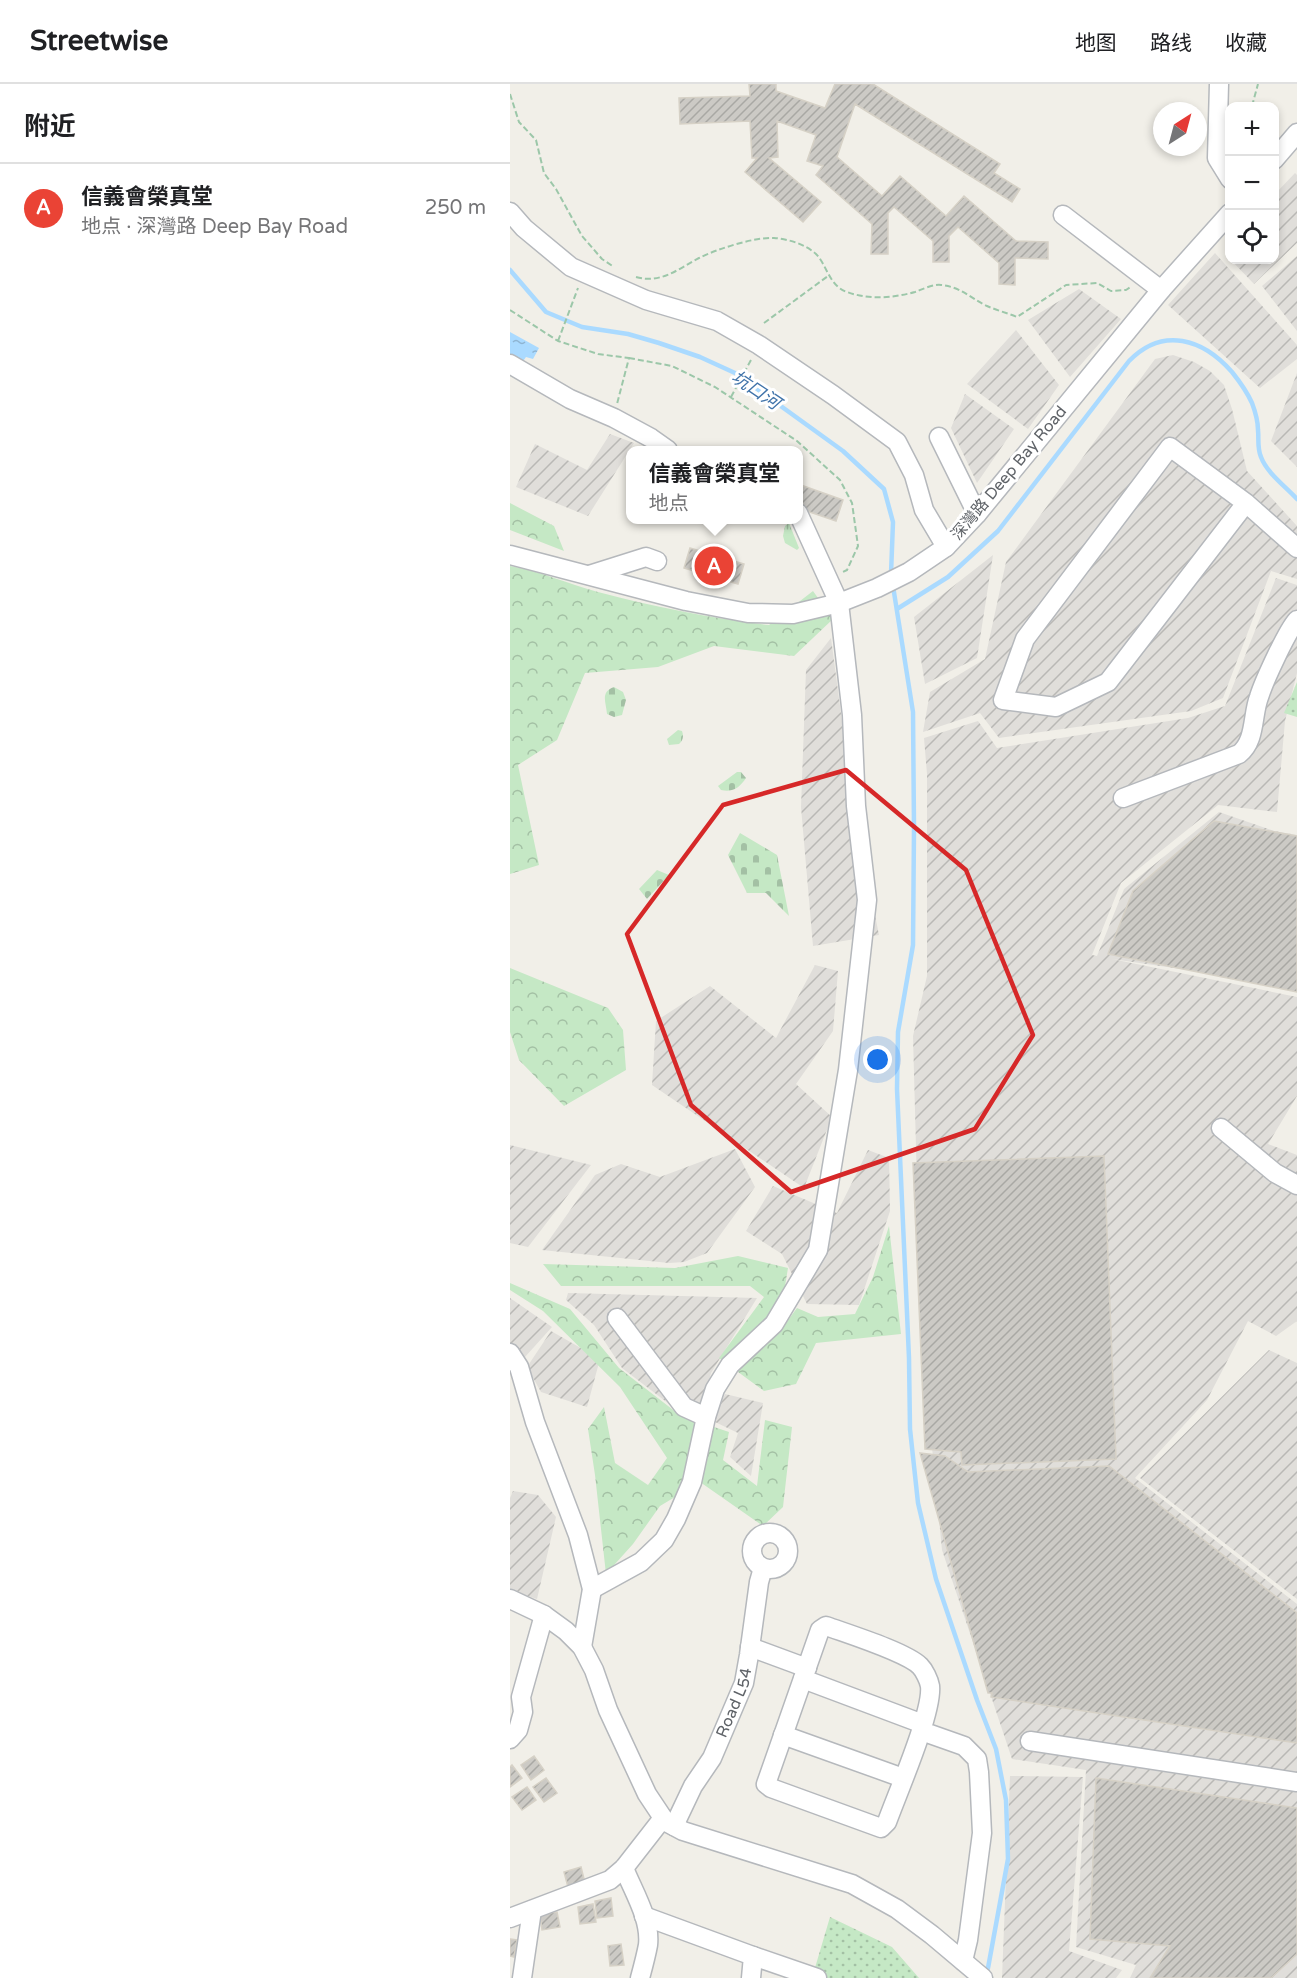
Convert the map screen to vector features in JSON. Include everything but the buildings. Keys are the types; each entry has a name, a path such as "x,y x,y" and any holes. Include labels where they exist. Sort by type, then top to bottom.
{"street":[{"path":"1219,84 1217,158 1225,171"},
{"path":"1278,156 1297,133"},
{"path":"510,212 524,228 572,267 610,286 646,300 717,321 787,364 897,442 914,475 924,510 946,547"},
{"path":"1062,215 1161,290"},
{"name":"深灣路 Deep Bay Road","path":"510,555 686,601 748,613 793,614 839,603 877,588 927,562 946,547 977,514 1161,290 1225,219"},
{"path":"510,364 570,399 614,418 662,446"},
{"path":"939,437 977,514"},
{"path":"1246,504 1108,682 1056,707 1003,700 1025,639 1170,447 1246,504 1297,548"},
{"path":"592,1589 641,1562 664,1540 692,1482 706,1417 715,1389 730,1365 774,1324 818,1250 848,1070 867,900 856,806 852,715 839,603 803,524"},
{"path":"588,576 646,557 657,561"},
{"path":"1123,798 1239,754 1246,748 1255,719 1258,698 1297,620"},
{"path":"1221,1128 1275,1173 1297,1185"},
{"path":"617,1318 684,1407 706,1417"},
{"path":"510,1353 519,1366 535,1422 578,1535 592,1589 582,1647"},
{"name":"Road L54","path":"510,1918 610,1880 668,1822 712,1758 744,1683 759,1582 764,1568"},
{"path":"510,1599 544,1616 566,1631 582,1647 647,1794 668,1822 852,1884 897,1909 983,1978"},
{"path":"510,1739 518,1730 523,1712 521,1697 544,1616"},
{"path":"826,1626 909,1658 922,1667 930,1685 926,1729 886,1822 881,1828 771,1788 766,1784 805,1673 820,1630 826,1626"},
{"path":"750,1647 964,1746 972,1752 977,1760 979,1772 982,1833 968,1940 963,1961"},
{"path":"783,1735 903,1778"},
{"path":"1030,1741 1297,1782"},
{"path":"624,1868 644,1916 648,1944 640,1978"},
{"path":"522,1978 532,1910"},
{"path":"644,1916 817,1978"},
{"path":"751,1978 753,1956"}],"path":[{"path":"1253,102 1258,84"},
{"path":"510,94 519,122 536,140 544,173 556,189 582,236 602,259 616,268"},
{"path":"633,276 643,279 660,278 670,275 700,257 728,246 772,238 797,242 817,255 828,276 845,292 874,297 899,297 939,284 964,290 986,305 1017,316 1066,285 1097,284 1111,291 1126,290 1145,277"},
{"path":"764,323 828,276"},
{"path":"558,341 582,280"},
{"path":"510,310 558,341 597,354 672,366 731,397 803,446"},
{"path":"614,418 629,358"},
{"path":"731,397 752,358"},
{"path":"803,446 840,480 852,502 858,546 847,570 829,580"}],"highlighted area":[{"path":"846,770 966,870 1033,1035 975,1129 791,1192 691,1105 627,934 723,805"}],"shaded area":[{"path":"1295,173 1297,175 1297,243 1279,260 1279,210 1279,190"},
{"path":"1215,253 1297,345 1297,359 1260,388 1168,305"},
{"path":"1297,256 1297,331 1262,286"},
{"path":"1235,264 1275,264 1254,284"},
{"path":"1079,289 1121,319 1070,377 1028,320"},
{"path":"1016,330 1059,385 1028,429 967,384"},
{"path":"1173,355 1194,362 1210,371 1224,385 1247,471 1297,526 1297,579 1271,571 1223,698 1191,711 999,738 980,713 923,732 930,692 985,659 1006,562 1155,359"},
{"path":"1297,373 1297,467 1271,441"},
{"path":"965,394 1014,429 977,483 951,428"},
{"path":"610,434 634,443 632,446 626,446 626,456 588,516 516,487 535,444 587,470"},
{"path":"993,555 977,658 925,684 914,617"},
{"path":"1276,578 1297,585 1297,673 1285,721 1277,812 1218,805 1121,883 1092,955 1097,956 1124,889 1219,812 1274,831 1297,835 1297,986 1112,959 1297,997 1297,1096 1268,1144 1297,1155 1297,1321 1276,1336 1248,1321 1207,1400 1135,1478 1297,1604 1297,1978 1130,1978 1136,1965 1076,1947 1086,1770 1012,1759 942,1550 921,1334 913,1036 927,976 927,774 924,738 978,721 997,748 1188,718 1225,706"},
{"path":"831,638 854,812 879,935 813,946 801,807 806,670"},
{"path":"815,965 838,971 833,1031 796,1084 832,1117 804,1188 652,1085 656,1021 710,986 776,1038"},
{"path":"510,1145 591,1165 528,1247 510,1243"},
{"path":"735,1149 755,1187 707,1253 684,1262 669,1263 542,1250 595,1175 621,1164 660,1177"},
{"path":"868,1150 889,1158 890,1211 859,1305 807,1304 782,1254 746,1231 773,1186 837,1213"},
{"path":"568,1293 757,1298 711,1373 699,1418 677,1410 622,1368 594,1325 566,1300"},
{"path":"510,1298 552,1327 525,1357 510,1343"},
{"path":"551,1331 600,1359 587,1407 541,1392 527,1367"},
{"path":"1269,1350 1297,1363 1297,1599 1140,1478"},
{"path":"725,1394 763,1403 751,1476 730,1457 738,1433 713,1421"},
{"path":"513,1491 538,1495 556,1517 537,1599 510,1590 510,1498"},
{"path":"1010,1776 1083,1777 1069,1951 1122,1970 1116,1978 1002,1978"}],"green space":[{"path":"510,503 554,526 564,551 510,530"},
{"path":"789,524 799,548 797,550 785,543 783,536 785,526"},
{"path":"510,566 640,602 769,625 813,591 833,619 794,656 714,646 658,667 585,673 557,740 518,765 539,865 510,874"},
{"path":"1297,682 1297,717 1284,713"},
{"path":"614,687 623,692 626,700 622,715 614,717 607,714 605,695"},
{"path":"678,730 682,731 681,741 679,744 669,745 667,739"},
{"path":"737,772 741,772 746,778 741,784 733,790 721,790 718,786"},
{"path":"740,833 777,855 789,916 766,893 747,893 728,855"},
{"path":"657,870 669,875 647,899 639,889"},
{"path":"510,968 608,1008 623,1030 626,1070 564,1106 519,1060 510,1032"},
{"path":"889,1226 901,1334 816,1343 796,1384 764,1391 719,1358 764,1297 750,1286 561,1286 543,1264 675,1268 738,1256 788,1268 777,1335 797,1308 818,1317 855,1314 873,1277"},
{"path":"510,1283 570,1309 619,1368 681,1416 729,1432 723,1460 757,1486 765,1420 792,1427 783,1507 763,1526 700,1482 660,1506 633,1544 606,1574 588,1429 604,1407 615,1463 648,1485 667,1458 620,1387 543,1311 510,1290"},
{"path":"830,1917 892,1947 919,1978 812,1978"}],"water":[{"path":"510,332 539,348 533,359 526,357 521,364 510,358"}],"waterway":[{"name":"坑口河","path":"510,270 546,312 582,327 628,334 659,343 700,357 735,373 843,451 884,489 893,522 891,574"},
{"path":"897,609 948,577 998,531 1129,361 1155,343 1169,340 1196,345 1208,351 1232,372 1246,391 1253,406 1259,450 1264,463 1297,499"},
{"path":"893,586 913,712 913,945 898,1032 897,1089 910,1429 918,1503 936,1579 996,1749 1006,1800 1008,1859 988,1968"}],"place":[{"name":"信義會榮真堂","path":"714,566"}]}
